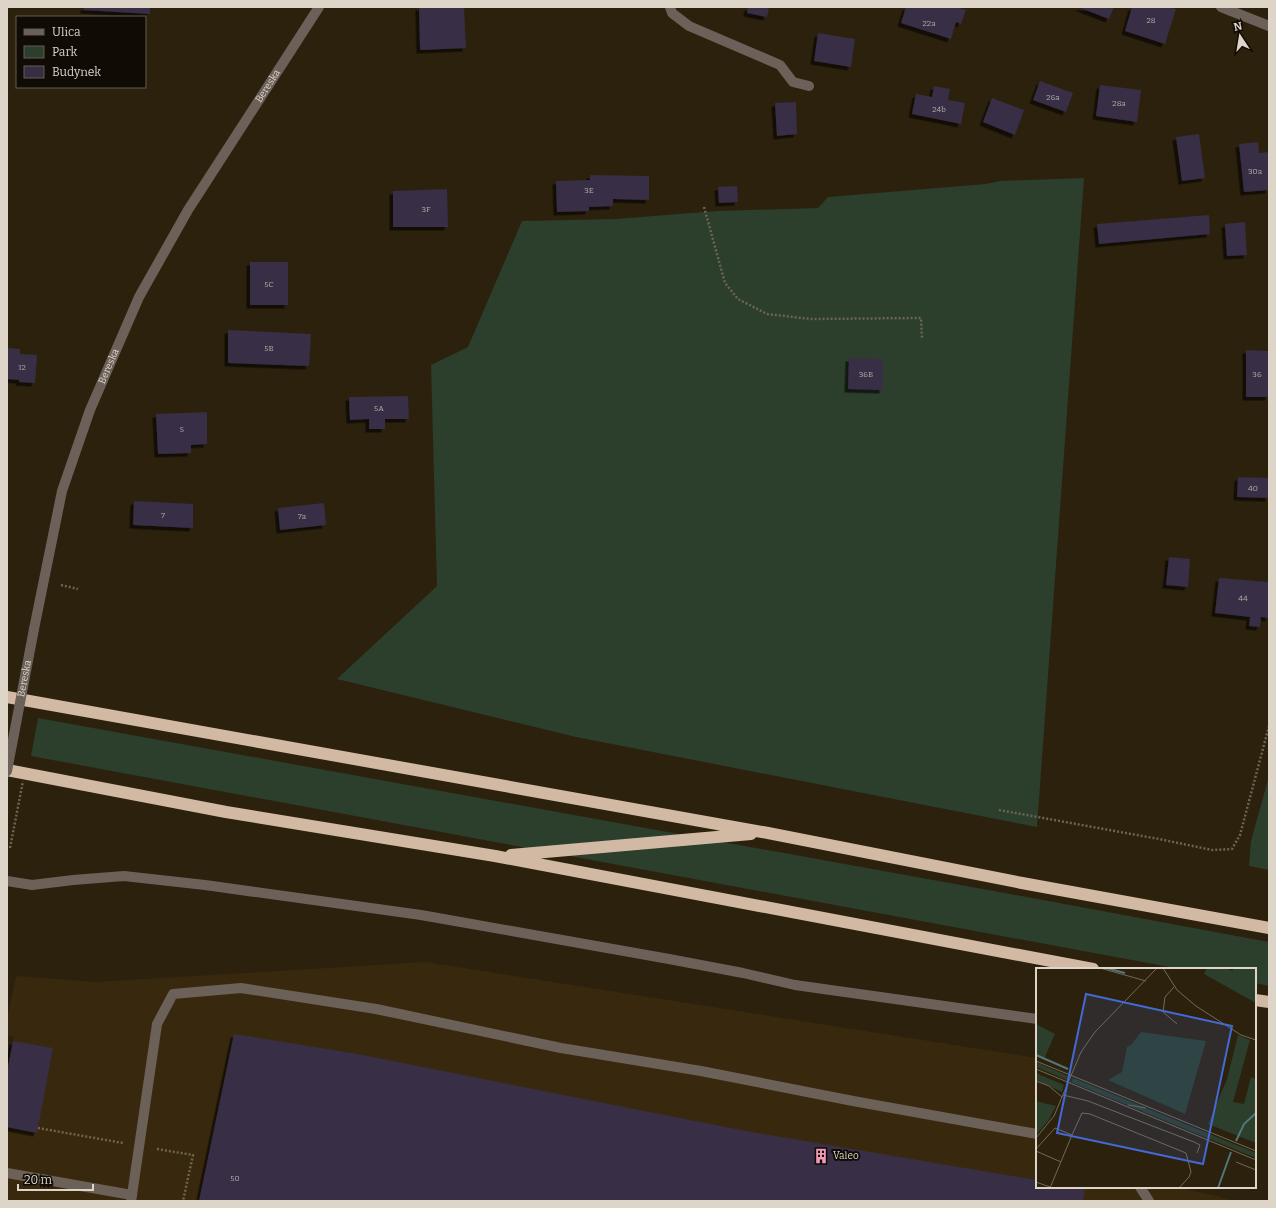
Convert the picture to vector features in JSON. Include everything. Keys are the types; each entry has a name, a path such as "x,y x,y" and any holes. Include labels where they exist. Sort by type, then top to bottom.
{"highway":[{"path":"7,697 768,833 1030,884 1269,928"},
{"path":"7,770 226,812 495,856 1088,968"},
{"path":"495,856 768,833"},
{"path":"1256,1000 1269,1002"}],"street":[{"name":"Bereska","path":"7,770 62,491 90,410 139,296 188,210 319,7"},
{"path":"670,7 672,13 689,26 780,65 793,82 809,86"},
{"path":"1221,7 1269,26"},
{"path":"7,881 32,885 124,876 213,886 429,916 721,969 796,985 1036,1019"},
{"path":"7,1173 131,1198 157,1024 173,994 242,988 376,1009 561,1048 701,1071 853,1101 1036,1134"},
{"path":"1141,1188 1149,1201"}],"path":[{"path":"704,207 725,283 738,299 767,314 810,319 921,318 922,338"},
{"path":"59,592 62,578"},
{"path":"61,585 78,589"},
{"path":"999,810 1212,850 1232,849 1240,835 1269,726"}],"shaded area":[{"name":"Valeo","path":"426,962 1036,1058 1036,1188 1190,1188 1189,1190 1234,1201 7,1201 7,1072 14,1037 8,1036 7,1020 16,976 97,982"}],"green space":[{"path":"1084,178 1037,827 576,737 337,679 437,586 431,365 468,347 522,221 615,219 717,211 818,208 828,197 986,184 1000,181"},
{"path":"38,718 1269,942 1269,986 1256,983 1256,968 1175,968 31,756"},
{"path":"1269,776 1269,870 1249,866 1251,841"}],"building":[{"path":"84,7 150,7 150,14 84,10"},
{"path":"419,7 464,7 466,48 420,50"},
{"path":"748,7 769,7 767,17 747,13"},
{"path":"906,7 956,7 966,10 961,24 956,22 951,39 901,23"},
{"path":"1078,7 1114,7 1109,19"},
{"path":"1132,7 1169,7 1176,9 1165,44 1125,31"},
{"path":"818,33 855,39 851,67 814,61"},
{"path":"1040,81 1073,93 1066,112 1033,100"},
{"path":"1100,85 1141,90 1137,122 1096,116"},
{"path":"934,86 950,89 948,100 965,103 961,124 912,114 916,94 932,97"},
{"path":"992,98 1024,110 1015,135 983,122"},
{"path":"796,102 797,134 777,136 775,103"},
{"path":"1199,134 1205,178 1182,181 1176,137"},
{"path":"1258,142 1259,153 1269,152 1269,190 1244,192 1239,144"},
{"path":"590,175 649,176 649,200 613,199 613,206 589,207 589,211 557,212 556,181 590,180"},
{"path":"737,186 738,202 719,203 718,187"},
{"path":"447,189 448,227 393,227 393,191"},
{"path":"1209,215 1210,234 1099,244 1097,224"},
{"path":"1245,222 1247,255 1227,256 1225,224"},
{"path":"250,262 288,262 288,305 250,305"},
{"path":"228,330 311,334 309,366 228,363"},
{"path":"7,348 20,349 20,354 37,355 35,383 19,382 19,380 7,379"},
{"path":"1246,350 1269,351 1269,397 1246,397"},
{"path":"849,358 883,359 883,390 848,389"},
{"path":"408,396 409,419 385,419 385,429 369,429 369,419 350,420 349,397"},
{"path":"207,412 207,444 191,445 191,453 158,454 156,414"},
{"path":"1238,477 1269,478 1269,498 1237,497"},
{"path":"134,501 193,504 193,528 133,525"},
{"path":"324,503 326,525 280,530 278,508"},
{"path":"1169,557 1190,559 1188,587 1166,585"},
{"path":"1219,578 1269,582 1269,618 1261,617 1260,627 1249,626 1250,617 1215,613"},
{"path":"234,1034 352,1053 751,1132 1036,1180 1036,1188 1085,1188 1083,1201 199,1201"},
{"path":"13,1041 53,1048 37,1133 7,1127 7,1072"}],"place":[{"name":"Valeo","path":"821,1156"}]}
